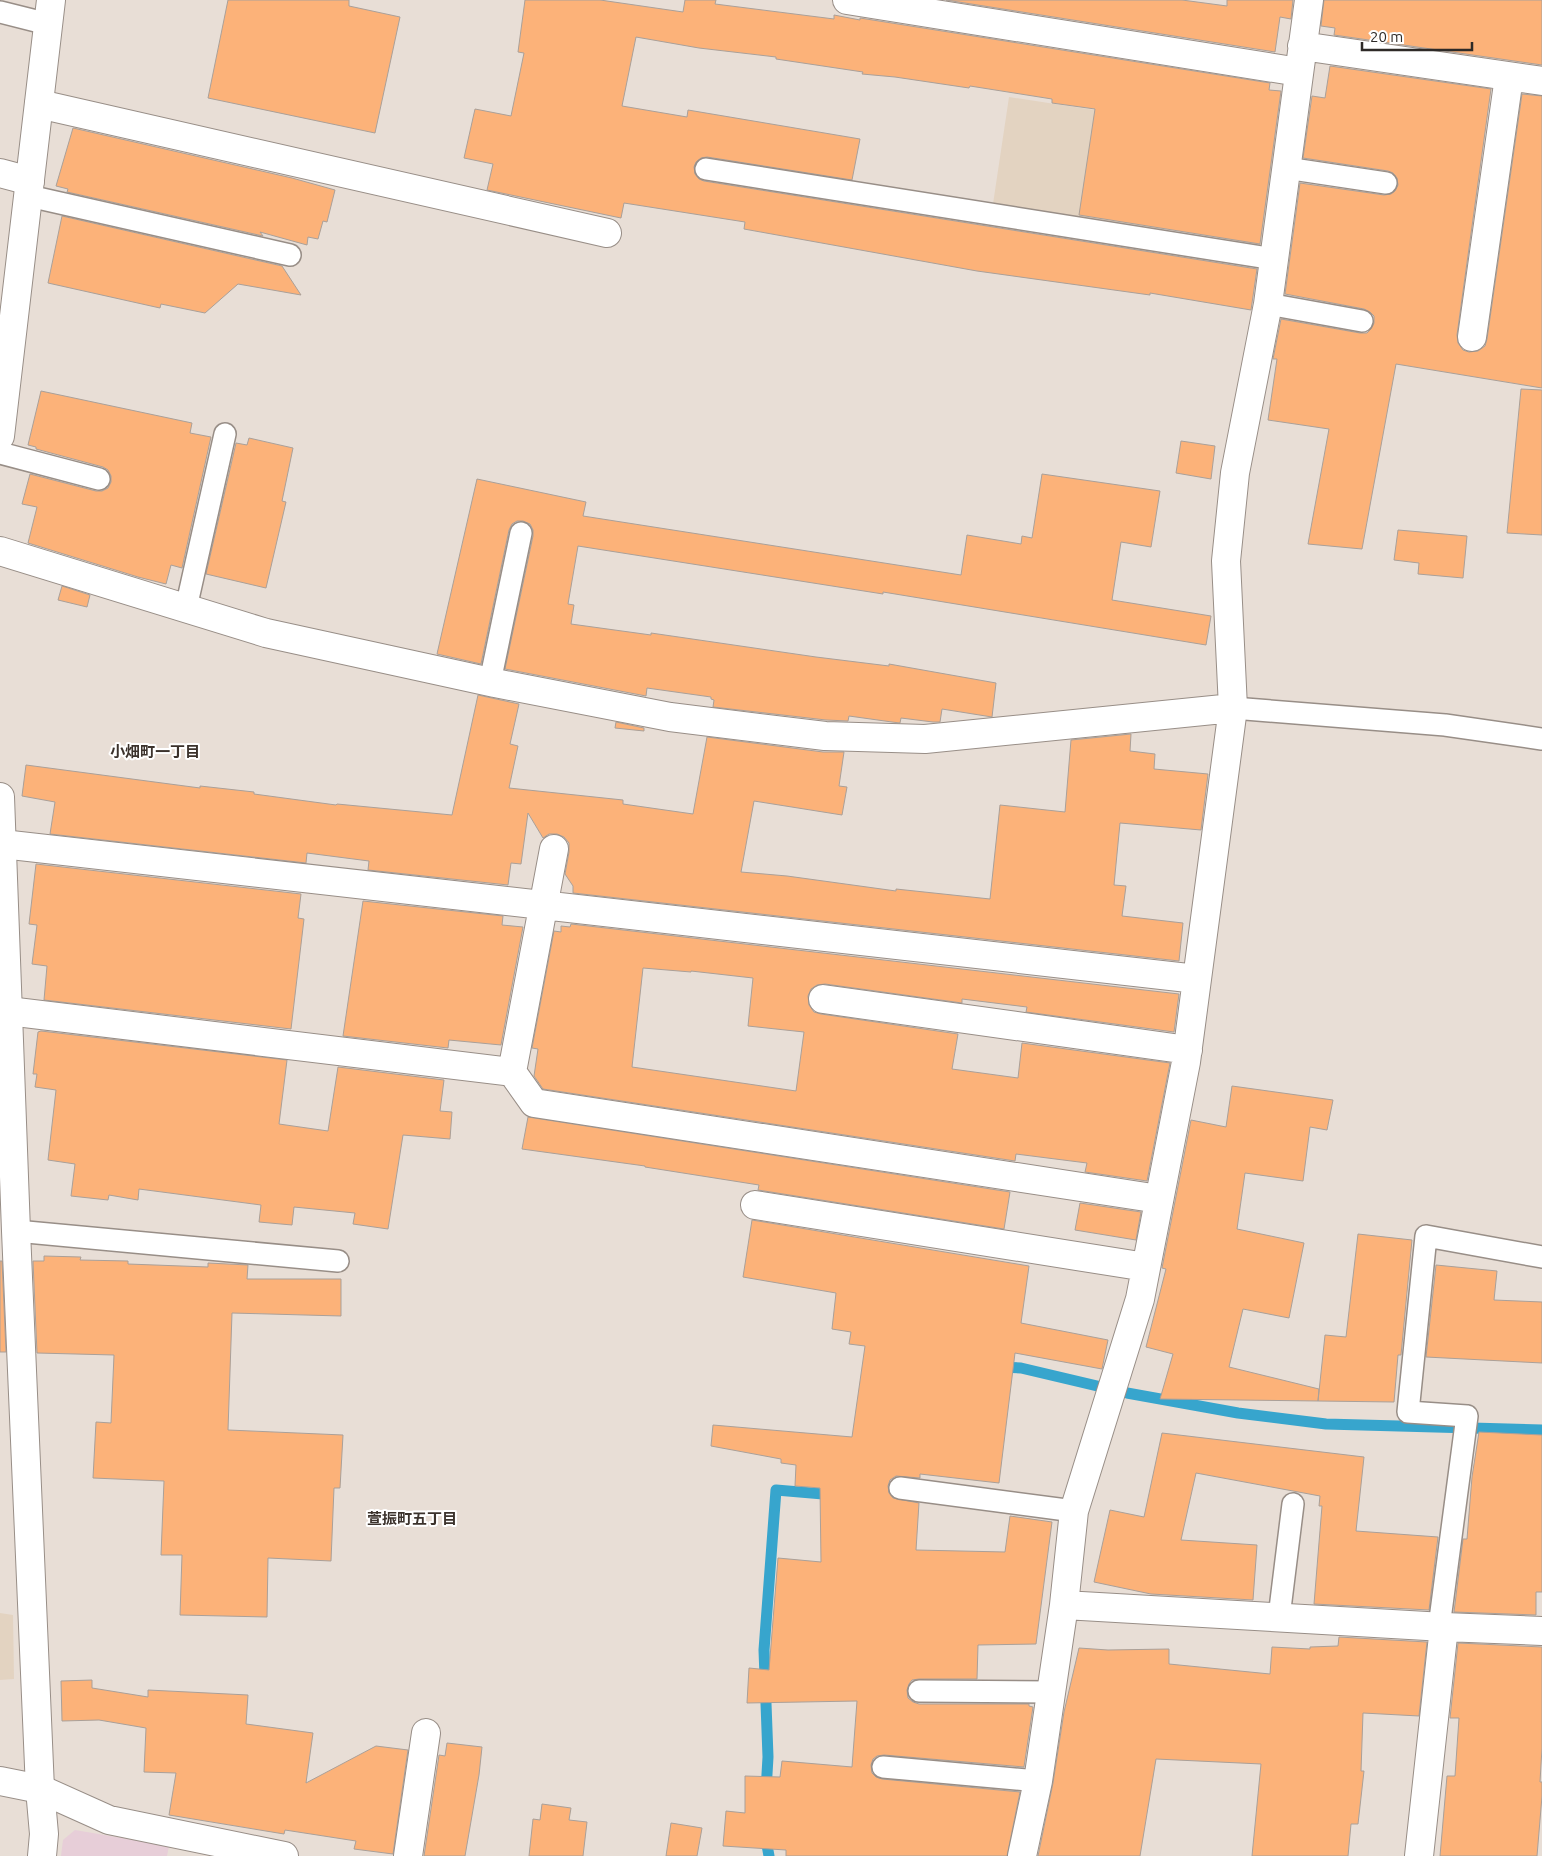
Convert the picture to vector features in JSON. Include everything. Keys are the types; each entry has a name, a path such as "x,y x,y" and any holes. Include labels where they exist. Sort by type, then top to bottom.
{"street":[{"path":"847,0 1301,59 1509,76 1542,82"},
{"path":"1022,1856 1038,1781 1064,1605 1074,1511 1140,1299 1188,1050 1233,708 1226,561 1235,473 1268,304 1309,0"},
{"path":"0,436 4,363 29,188 49,12"},
{"path":"1472,337 1509,76"},
{"path":"39,104 607,233"},
{"path":"0,173 29,188"},
{"path":"0,551 266,633 490,682 670,717 825,736 926,739 1233,708"},
{"path":"0,797 6,1022 40,1789 44,1834 42,1856"},
{"path":"2,844 1197,979"},
{"path":"554,849 512,1072 534,1103 1160,1199"},
{"path":"823,999 1188,1050"},
{"path":"6,1022 512,1072"},
{"path":"755,1205 1146,1267"},
{"path":"1064,1605 1542,1631"},
{"path":"1420,1856 1442,1627"},
{"path":"408,1856 426,1734"},
{"path":"0,1781 40,1789 109,1820 225,1850 284,1856"}],"lane":[{"path":"0,12 49,12"},
{"path":"1286,168 1386,183"},
{"path":"706,169 1274,259"},
{"path":"29,188 290,256"},
{"path":"1268,304 1362,321"},
{"path":"186,608 225,434"},
{"path":"0,453 99,479"},
{"path":"490,682 522,533"},
{"path":"1233,708 1445,725 1542,739"},
{"path":"16,1231 338,1261"},
{"path":"1442,1627 1467,1416 1408,1412 1426,1236 1542,1257"},
{"path":"900,1488 1074,1511"},
{"path":"1279,1617 1293,1504"},
{"path":"920,1691 1051,1692"},
{"path":"884,1767 1038,1781"}],"shaded area":[{"path":"1009,97 1277,138 1261,245 1217,238 1225,190 1172,182 1164,230 993,204"},
{"path":"0,1613 13,1615 14,1679 0,1680"},
{"path":"75,1830 169,1846 167,1856 61,1856 63,1840"}],"building":[{"path":"228,0 349,0 349,6 400,17 375,133 208,98"},
{"path":"525,0 600,0 683,12 685,0 716,0 715,4 834,19 834,15 860,20 860,18 1270,83 1269,90 1281,91 1260,244 1079,215 1095,109 1052,103 1052,99 970,86 969,88 862,74 863,72 776,59 776,57 699,48 636,37 622,106 687,117 688,110 860,139 852,180 707,157 701,158 694,167 695,174 704,181 1257,269 1251,310 1150,293 1150,295 977,271 744,229 745,222 624,203 621,218 487,190 493,164 464,158 475,109 511,116 524,53 518,52"},
{"path":"946,0 1182,0 1227,6 1227,0 1293,0 1291,19 1280,17 1275,52"},
{"path":"1324,0 1542,0 1542,65 1334,35 1335,28 1321,26"},
{"path":"1330,66 1491,89 1457,335 1458,343 1463,350 1469,352 1478,351 1485,346 1487,339 1522,94 1542,96 1542,388 1396,364 1362,549 1308,544 1329,429 1268,420 1277,359 1273,359 1281,319 1360,333 1367,333 1374,323 1374,316 1364,309 1285,294 1300,183 1384,195 1391,194 1398,185 1397,178 1388,171 1303,158 1312,96 1325,98"},
{"path":"73,128 292,178 335,190 327,222 323,221 318,239 308,237 307,245 260,232 263,236 67,192 68,189 56,186"},
{"path":"62,216 282,266 301,295 238,284 205,313 161,304 160,308 48,283"},
{"path":"1521,389 1542,390 1542,535 1507,533"},
{"path":"41,391 192,423 190,433 211,437 182,568 171,565 166,584 28,543 37,507 22,504 30,474 96,491 108,488 111,482 108,470 103,467 36,449 36,447 28,445"},
{"path":"249,438 293,448 282,501 286,502 266,588 206,574 236,443 247,445"},
{"path":"1181,441 1215,446 1211,479 1176,473"},
{"path":"1042,474 1160,491 1151,547 1121,542 1112,600 1211,616 1206,645 883,592 883,594 578,546 568,604 574,605 571,624 651,635 651,633 816,657 889,666 889,664 996,683 992,717 942,709 940,722 901,718 900,723 849,716 848,721 826,720 713,707 714,700 711,697 647,688 646,696 505,669 533,536 530,524 517,521 512,524 509,530 481,664 437,654 477,479 586,502 583,516 961,575 967,535 1021,544 1022,536 1032,538"},
{"path":"1398,530 1467,536 1463,578 1418,574 1419,563 1394,560"},
{"path":"62,586 90,595 87,607 58,600"},
{"path":"478,695 519,704 510,744 518,746 509,788 623,800 623,804 693,814 707,737 823,752 844,752 839,786 847,787 842,815 754,801 741,872 787,876 896,891 896,889 990,899 1000,805 1065,812 1071,740 1131,734 1130,751 1155,754 1154,769 1208,774 1201,830 1120,823 1114,885 1126,886 1122,916 1183,923 1179,961 573,893 573,886 565,874 569,843 564,837 557,834 549,834 543,838 528,813 521,864 511,863 508,885 368,870 369,861 307,853 306,863 50,834 55,802 22,796 26,765 200,788 200,786 254,792 254,794 336,805 452,815"},
{"path":"616,722 644,728 644,731 615,728"},
{"path":"36,864 301,894 298,918 304,919 291,1029 44,1000 47,966 32,964 37,925 29,924"},
{"path":"363,901 503,916 502,925 523,927 501,1045 449,1040 448,1048 343,1036"},
{"path":"571,924 1179,994 1174,1032 1026,1012 1027,1007 962,999 962,1003 825,984 817,985 811,989 808,996 809,1005 814,1012 821,1014 958,1034 952,1069 1018,1078 1022,1043 1170,1063 1147,1181 1085,1172 1087,1163 1016,1154 1015,1161 543,1089 534,1076 538,1049 532,1048 554,931 561,932 561,926 570,927","holes":["643,968 753,978 748,1026 804,1032 796,1091 632,1067"]},
{"path":"38,1032 287,1060 279,1124 328,1131 338,1067 444,1080 440,1111 452,1112 450,1139 403,1135 388,1229 353,1224 355,1213 294,1207 292,1225 259,1222 261,1205 139,1189 138,1200 109,1195 108,1200 71,1196 75,1164 48,1160 56,1090 35,1087 37,1074 33,1074"},
{"path":"1232,1086 1333,1100 1327,1130 1310,1127 1303,1181 1245,1173 1237,1229 1304,1243 1289,1318 1243,1309 1229,1367 1319,1389 1318,1401 1160,1399 1173,1354 1146,1347 1166,1269 1162,1268 1191,1120 1226,1127"},
{"path":"528,1117 1010,1192 1004,1229 758,1190 759,1185 645,1166 522,1149"},
{"path":"1080,1203 1141,1212 1136,1240 1075,1230"},
{"path":"752,1220 1029,1266 1021,1323 1108,1340 1102,1369 1015,1353 999,1483 920,1474 920,1478 896,1476 890,1480 888,1486 889,1493 893,1498 919,1503 916,1550 1005,1552 1010,1516 1052,1522 1036,1644 978,1645 977,1679 912,1680 907,1690 908,1698 919,1704 1029,1704 1029,1706 1033,1707 1024,1767 884,1755 873,1759 871,1765 872,1773 882,1779 1020,1792 1007,1856 786,1856 786,1850 723,1846 726,1811 745,1813 745,1776 780,1777 782,1761 852,1767 857,1701 747,1703 749,1668 769,1670 778,1558 821,1562 820,1488 795,1486 796,1465 781,1463 781,1459 711,1446 713,1425 852,1437 865,1346 849,1344 851,1332 832,1329 836,1293 743,1277"},
{"path":"1358,1234 1412,1240 1401,1355 1398,1355 1394,1402 1318,1401 1325,1335 1346,1337"},
{"path":"44,1256 81,1257 80,1260 128,1261 128,1264 208,1267 208,1263 248,1265 247,1279 341,1279 341,1316 232,1313 228,1430 343,1435 340,1488 334,1488 331,1561 268,1558 267,1617 180,1615 182,1555 161,1555 164,1481 93,1478 96,1422 111,1423 114,1355 37,1353 33,1261 44,1261"},
{"path":"0,1261 2,1261 6,1352 0,1352"},
{"path":"1436,1265 1497,1271 1494,1300 1542,1302 1542,1363 1426,1357"},
{"path":"1479,1432 1542,1435 1542,1592 1536,1592 1536,1615 1454,1612 1463,1539 1467,1539 1472,1477"},
{"path":"1162,1433 1364,1457 1356,1531 1438,1537 1429,1610 1314,1604 1322,1506 1319,1506 1320,1496 1196,1473 1181,1540 1257,1545 1253,1600 1151,1594 1094,1582 1110,1510 1144,1517"},
{"path":"1339,1637 1427,1642 1419,1716 1363,1713 1361,1771 1364,1771 1358,1824 1351,1824 1348,1856 1252,1856 1261,1764 1156,1759 1140,1856 1038,1856 1053,1783 1064,1712 1079,1648 1108,1650 1169,1649 1169,1664 1270,1674 1272,1647 1310,1649 1310,1647 1338,1646"},
{"path":"1458,1643 1542,1647 1540,1782 1542,1782 1542,1796 1537,1856 1440,1856 1447,1776 1455,1776 1459,1718 1450,1718"},
{"path":"92,1680 92,1688 148,1697 148,1690 248,1695 246,1724 313,1733 306,1783 376,1746 408,1750 393,1854 354,1849 356,1841 285,1830 284,1834 169,1815 176,1773 144,1772 146,1728 99,1720 62,1721 61,1681"},
{"path":"447,1743 482,1747 465,1856 424,1856 439,1755 445,1756"},
{"path":"542,1804 571,1808 569,1820 587,1822 583,1856 529,1856 533,1819 540,1820"},
{"path":"671,1823 702,1828 697,1856 666,1856"}],"waterway":[{"path":"999,1367 1021,1368 1127,1393 1238,1413 1326,1424 1542,1430"},
{"path":"766,1791 768,1757 764,1650 776,1490 835,1495"},
{"path":"765,1834 769,1856"}],"district":[{"name":"小畑町一丁目","path":"155,751"},
{"name":"萱振町五丁目","path":"412,1518"}]}
